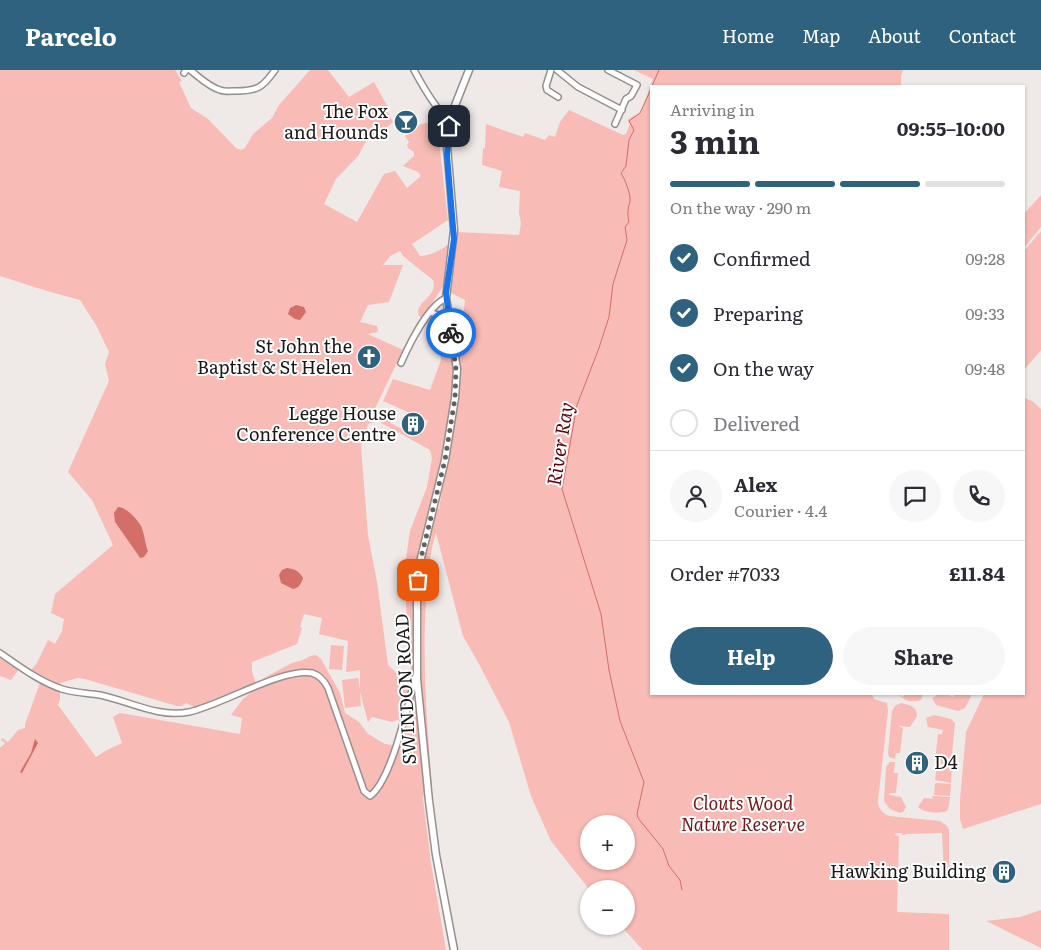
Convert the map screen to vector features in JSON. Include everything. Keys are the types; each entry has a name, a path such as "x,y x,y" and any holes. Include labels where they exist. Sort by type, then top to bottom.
{"main road":[{"name":"SWINDON ROAD","path":"454,950 433,834 417,669 417,598 420,562 440,484 455,398 456,369 446,298 454,239 447,156 450,122 469,70"}],"street":[{"path":"187,71 220,90 247,91 262,86 275,70"},
{"path":"414,70 450,122"},
{"path":"551,70 546,86 547,90 558,97"},
{"path":"557,70 578,87 622,110"},
{"path":"608,70 637,85 631,96 626,99 615,124"},
{"path":"401,362 430,312 440,300 446,298"},
{"path":"430,312 448,319"},
{"path":"0,653 34,675 62,689 101,696 148,710 172,713 188,712 203,708 283,677 298,674 314,674 328,688 364,791 370,796 375,792 393,756 417,669"},
{"path":"409,701 420,702"}],"green space":[{"name":"Clouts Wood Nature Reserve","path":"0,70 175,70 182,81 179,82 191,108 208,119 236,148 241,150 245,148 253,134 272,118 279,105 310,70 328,70 349,97 374,82 389,109 387,111 393,122 377,136 376,140 369,136 358,156 336,179 324,204 357,222 384,174 395,171 407,188 421,176 418,172 403,166 414,156 414,152 408,148 409,142 405,136 421,124 445,121 440,150 448,220 412,244 420,256 428,255 449,244 444,285 428,309 438,318 451,320 455,337 459,341 465,300 449,292 457,232 519,235 521,223 519,213 520,191 499,187 502,171 482,165 486,124 523,137 525,133 545,140 549,135 555,137 560,122 569,110 623,135 626,134 630,124 628,119 641,112 650,87 650,695 872,695 874,699 887,703 888,711 878,804 882,812 889,816 940,821 949,830 949,866 948,870 944,872 942,833 902,835 902,833 896,833 895,835 899,836 897,912 949,914 949,950 643,950 629,935 635,935 635,880 582,880 551,841 531,796 509,722 463,636 436,533 429,567 425,624 426,694 432,786 430,785 419,676 420,581 423,560 437,508 439,509 460,387 453,384 447,433 412,580 416,683 411,702 418,705 425,784 423,799 431,863 446,950 0,950 0,747 5,743 1,740 2,738 8,742 18,730 25,728 40,683 49,679 31,670 37,663 48,640 55,644 62,631 64,619 51,613 55,594 113,545 92,500 68,472 109,381 105,364 109,352 96,325 80,300 0,276","holes":["400,251 403,256 433,280 434,286 432,291 418,311 419,316 437,322 441,327 439,339 441,360 430,390 393,379 383,401 428,421 423,432 406,430 390,423 392,419 384,416 371,417 403,350 368,334 378,332 377,326 360,322 368,305 389,302 403,265 383,265 390,256","378,421 430,450 432,458 427,487 410,531 406,558 406,606 411,670 408,684 388,665 377,582 368,535 361,446 368,424","115,522 145,543 148,550 139,557","304,614 322,618 319,634 348,641 346,672 360,670 360,690 358,678 342,680 345,708 361,706 360,692 368,722 372,717 392,722 400,719 397,734 405,733 400,747 385,744 368,734 359,722 345,713 340,693 321,659 316,655 292,663 262,679 263,683 243,699 231,715 242,718 240,734 120,713 113,717 122,743 96,757 58,705 60,683 78,678 177,706 182,706 186,703 194,707 203,708 257,687 252,672 252,662 297,644"]},
{"path":"634,70 903,70 901,85 651,85 653,79"},
{"path":"1041,195 1041,227 1025,247 1025,213"},
{"path":"1041,231 1041,350 1025,369 1025,250"},
{"path":"1025,398 1032,401 1041,409 1041,804 963,829 960,819 960,800 966,732 984,695 1025,695"},
{"path":"331,645 344,646 342,670 329,669"},
{"path":"0,655 19,669 11,680 0,676"},
{"path":"923,695 921,700 915,701 908,701 901,696"},
{"path":"937,695 953,697 954,695 972,695 965,708 958,711 936,705 932,698"},
{"path":"901,703 914,708 917,716 910,727 898,726 903,728 900,753 896,753 895,759 889,757 888,753 892,711 895,706"},
{"path":"934,715 951,719 955,723 951,765 935,763 938,734 942,734 943,730 928,727 926,718"},
{"path":"890,762 895,762 894,773 898,773 896,793 890,793 889,795 901,797 906,807 900,813 890,809 884,801 886,767"},
{"path":"937,766 952,768 951,783 935,780"},
{"path":"935,784 951,784 950,796 934,795"},
{"path":"932,796 950,797 947,811 924,811 918,807 924,798 934,799"},
{"path":"1041,910 1041,948 986,921 1020,917"}],"shaded area":[{"path":"296,305 304,307 306,312 300,320 288,314 290,308"},
{"path":"118,507 128,511 141,526 148,551 144,557 140,558 115,522 114,513"},
{"path":"287,568 296,571 303,578 300,585 293,589 281,583 279,575 282,570"},
{"path":"35,739 38,743 22,773 20,772 31,753"}],"waterway":[{"name":"River Ray","path":"652,85 659,70"},
{"name":"River Ray","path":"650,91 640,113 629,121 634,130 629,140 626,166 621,173 630,198 629,222 625,227 627,240 613,284 609,317 577,405 562,489 601,614 609,670 620,721 644,782 637,814 638,818 663,849 669,866 680,880 682,890"}],"way so far":[{"path":"418,580 420,562 438,494 453,414 456,369 451,333"}],"place":[{"name":"The Fox and Hounds","path":"406,122"},
{"name":"St John the Baptist & St Helen","path":"369,357"},
{"name":"Legge House Conference Centre","path":"413,424"},
{"name":"D4","path":"917,763"},
{"name":"Hawking Building","path":"1004,872"}],"route":[{"path":"449,126 446,146 454,239 446,293 451,333"}]}
